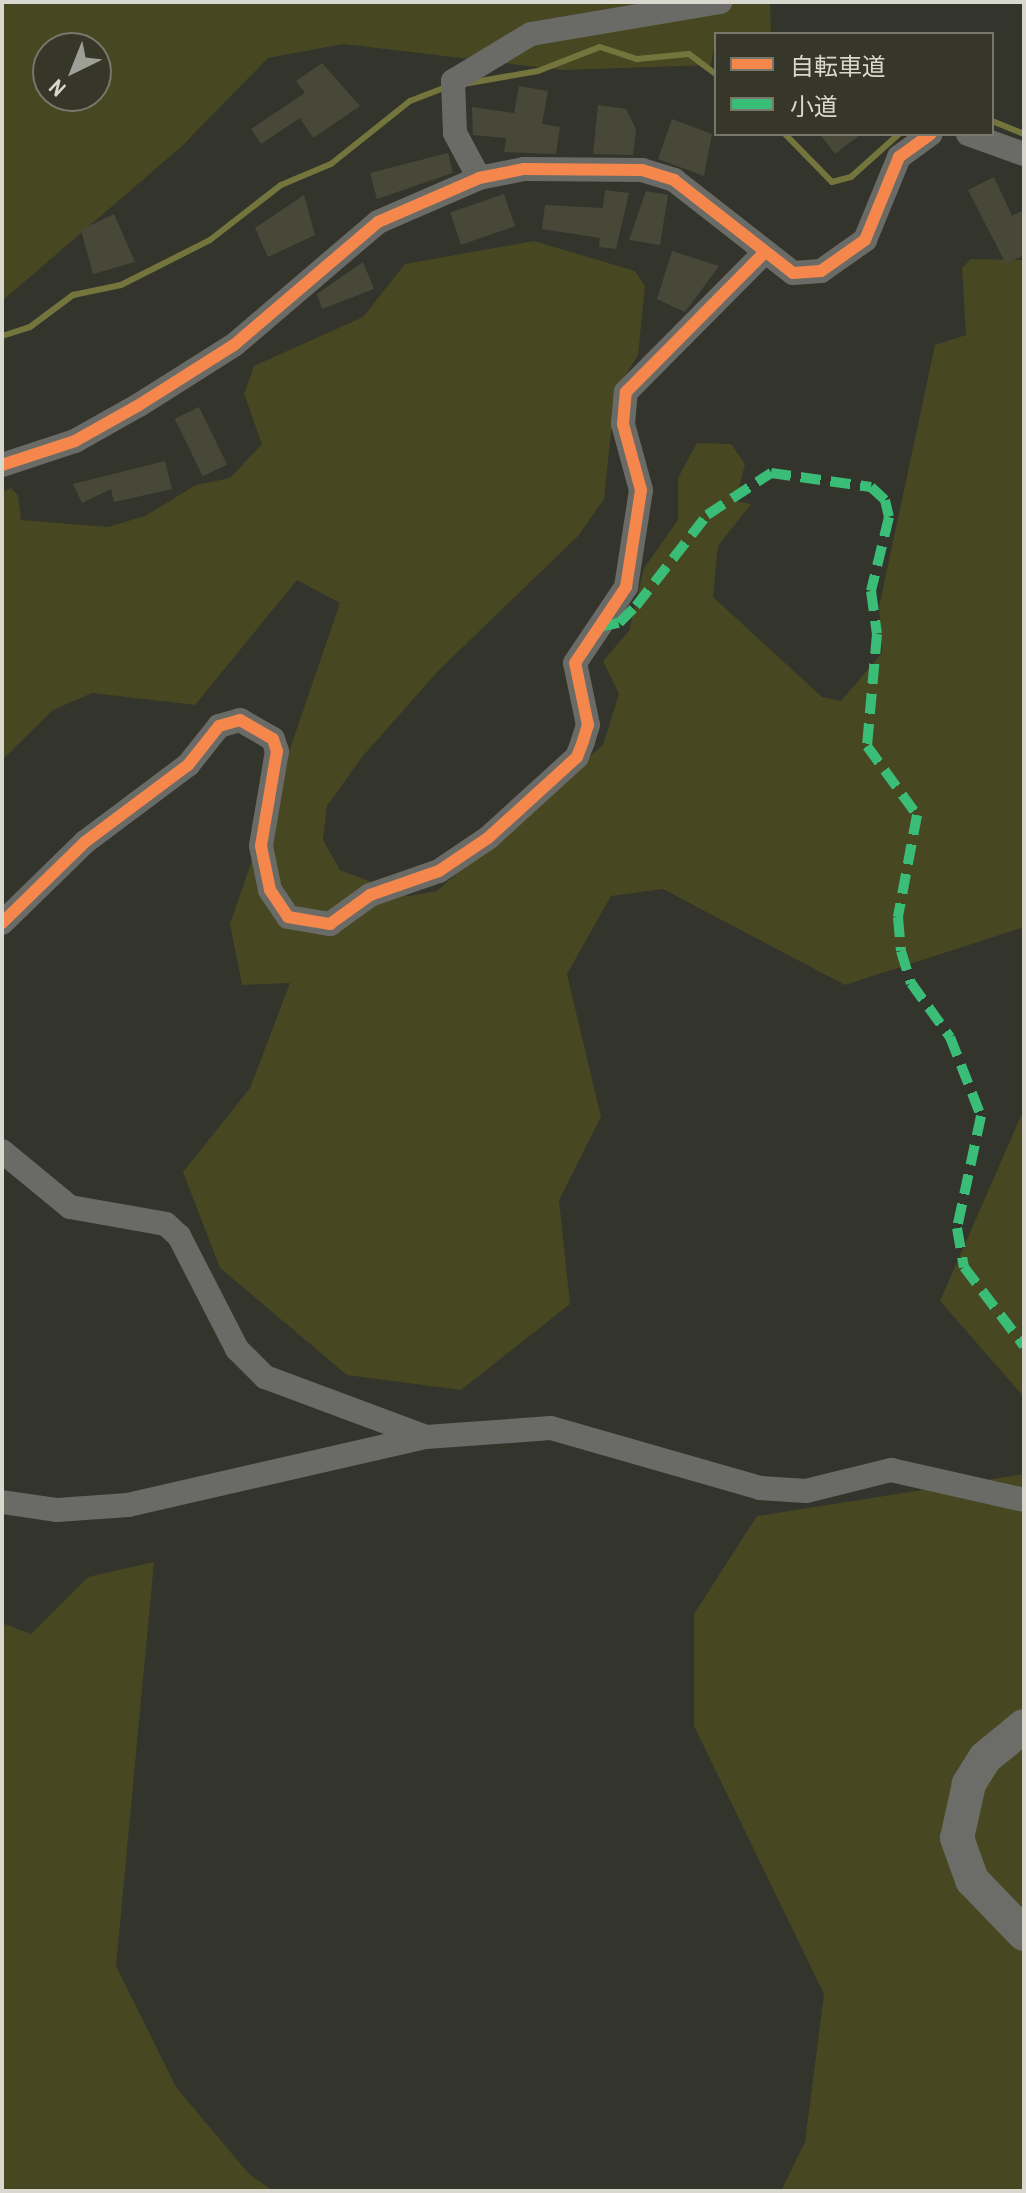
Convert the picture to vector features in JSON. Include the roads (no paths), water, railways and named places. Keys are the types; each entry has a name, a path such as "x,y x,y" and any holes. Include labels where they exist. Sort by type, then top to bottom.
{"street":[{"path":"479,178 455,133 454,89 531,34 720,2"},
{"path":"2,465 75,441 139,405 234,345 378,222 479,178 524,169 642,170 700,198 762,255 793,273 846,260 865,240 899,157 928,136"},
{"path":"974,136 1024,154"},
{"path":"2,923 85,842 188,765 219,726 240,720 273,739 277,751 261,846 270,890 288,917 330,924 370,895 439,871 488,838 577,757 588,725 575,663 626,587 641,490 623,424 626,392 762,255"},
{"path":"2,1151 70,1207 166,1224 189,1252 237,1349 265,1377 426,1437"},
{"path":"2,1502 57,1510 128,1505 426,1437 551,1428 760,1488 806,1491 891,1470 1024,1500"},
{"path":"1024,1726 985,1758 969,1784 957,1838 972,1880 1024,1934"}],"waterway":[{"path":"469,83 538,71 600,47 637,59 689,54 714,73"},
{"path":"2,336 30,327 73,295 121,285 210,240 281,185 331,164 410,101 446,87"},
{"path":"994,122 1024,134"},
{"path":"787,136 832,182 851,177 897,136"}]}
